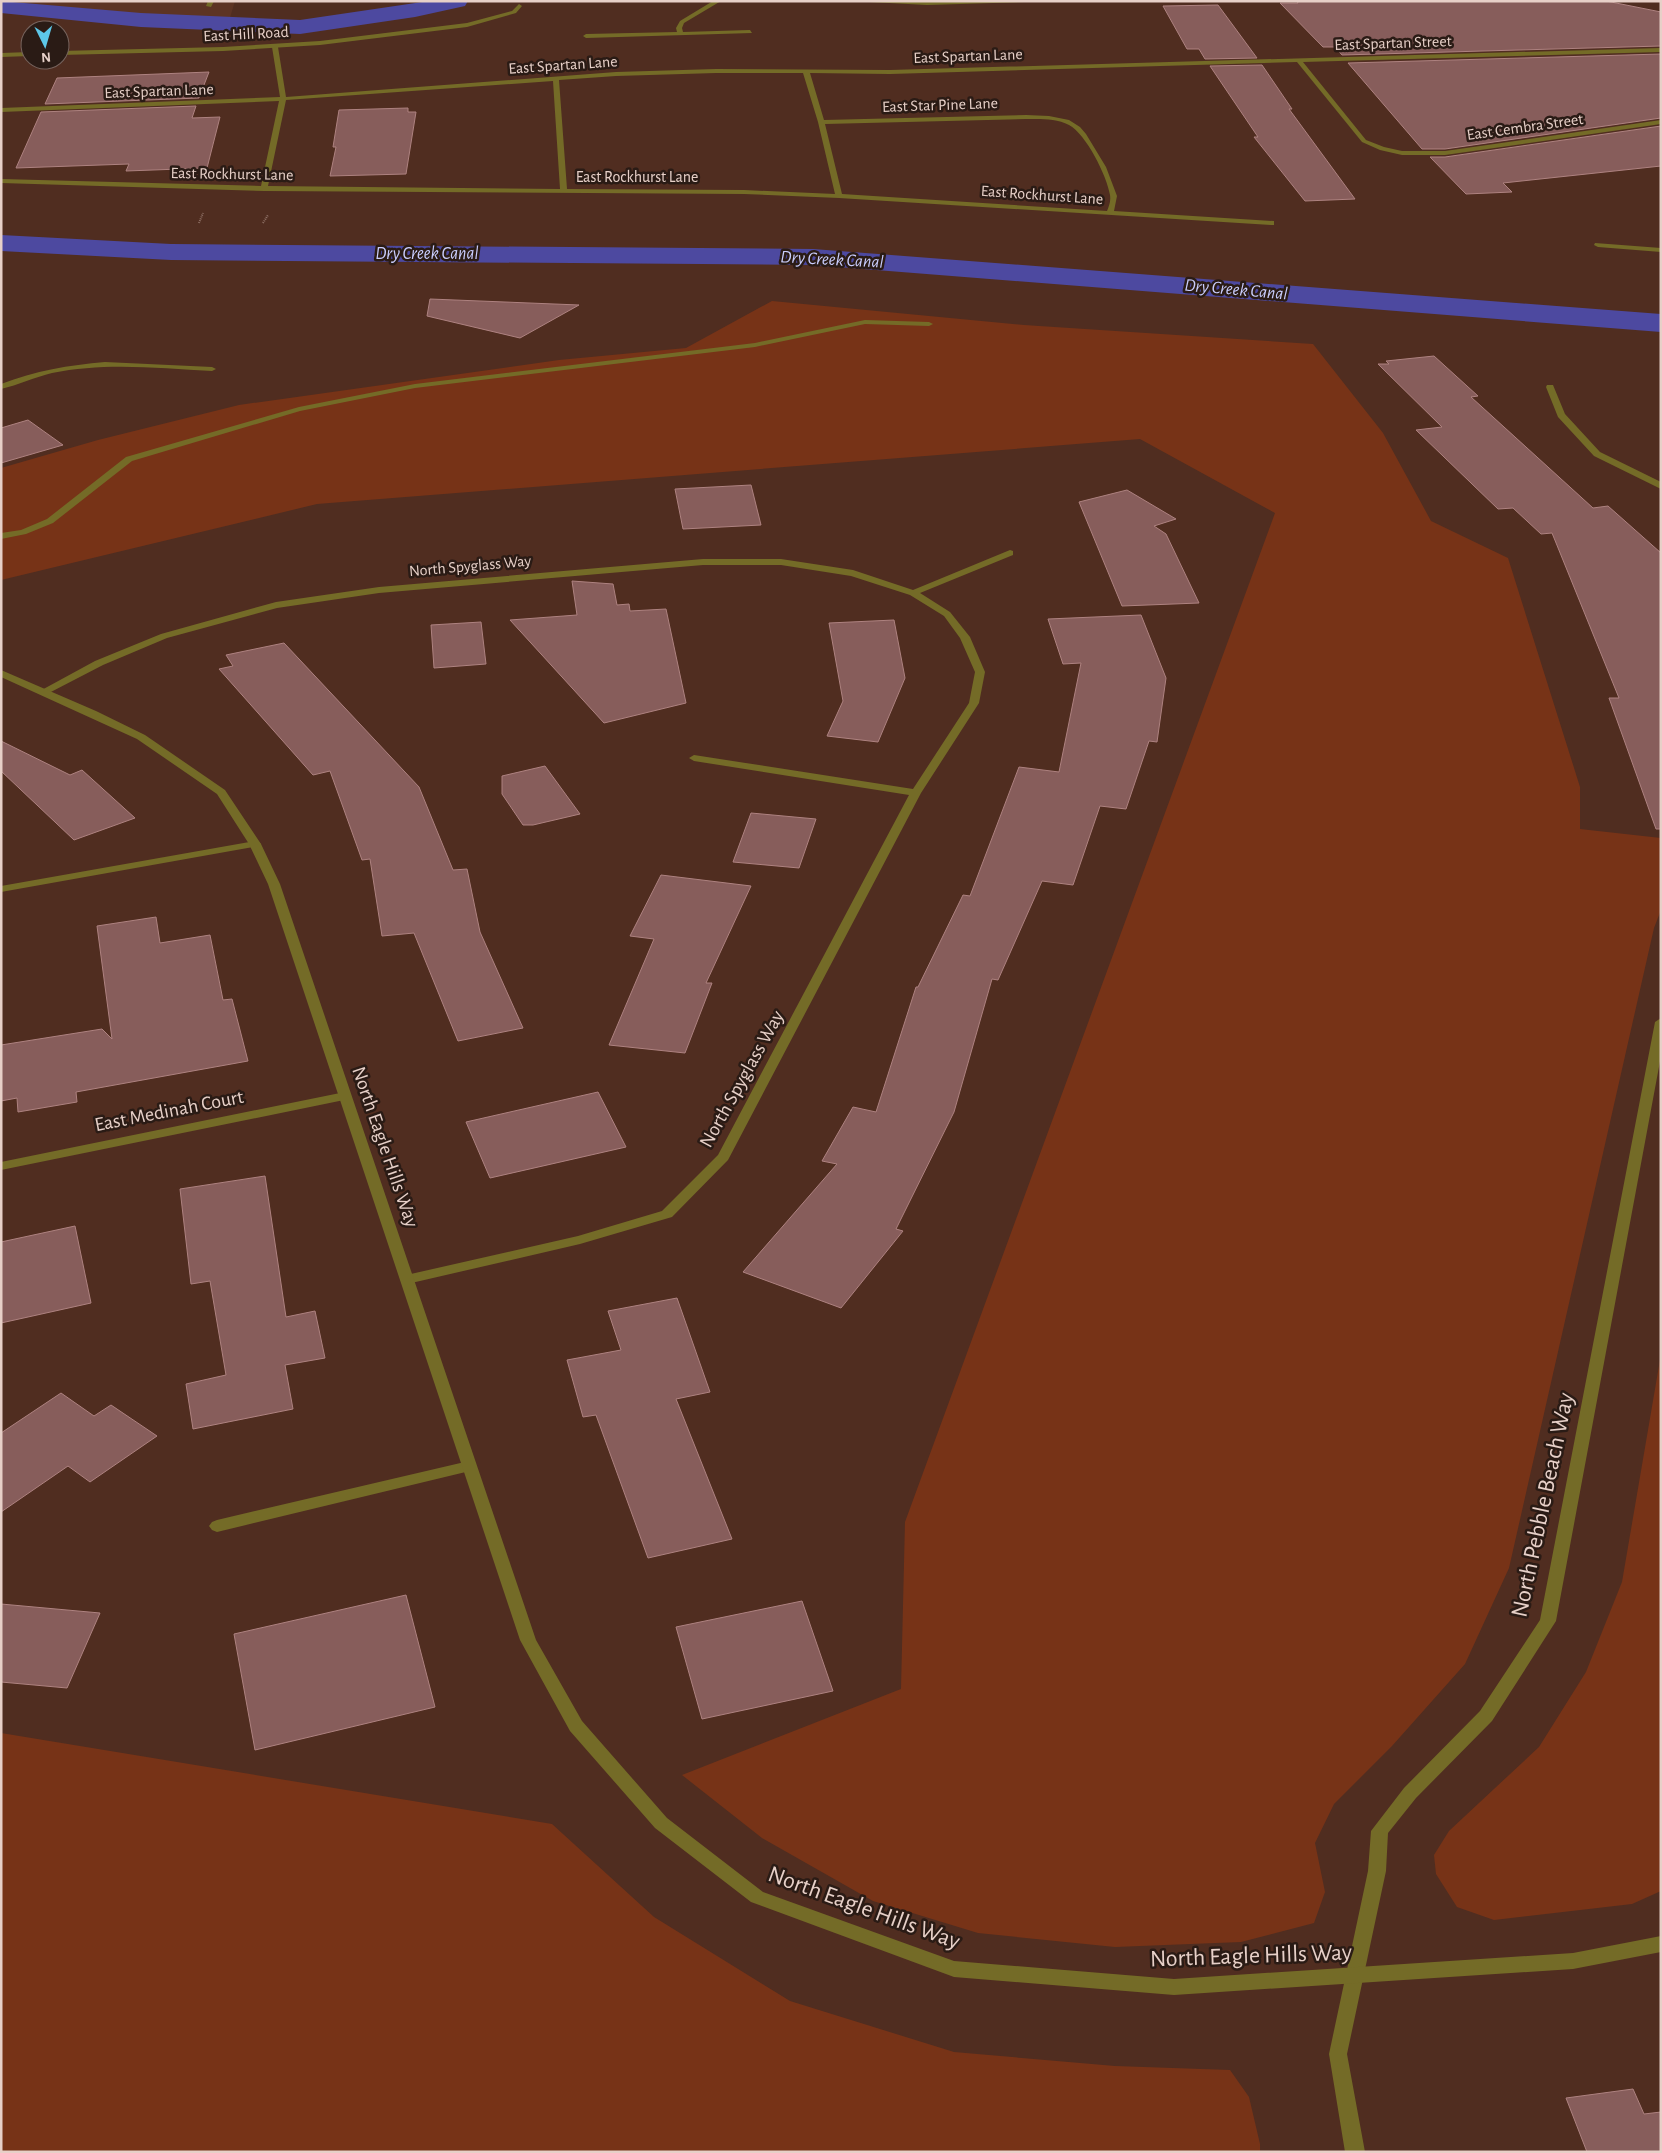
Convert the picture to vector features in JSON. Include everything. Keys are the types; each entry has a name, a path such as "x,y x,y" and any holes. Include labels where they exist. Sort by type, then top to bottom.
{"street":[{"path":"681,34 679,28 682,22 718,1"},
{"path":"854,1 927,3 1055,1"},
{"name":"East Hill Road","path":"70,53 275,47 352,40 466,25 514,12 521,5 500,8"},
{"name":"East Hill Road","path":"433,28 443,21 453,19"},
{"path":"586,36 750,32"},
{"path":"264,189 283,100 275,47"},
{"name":"East Spartan Street","path":"1127,64 1661,50"},
{"path":"1,55 20,54"},
{"name":"East Cembra Street","path":"1298,60 1364,141 1392,152 1434,154 1661,122"},
{"name":"East Spartan Lane","path":"4,110 283,100 668,72 890,72 1127,64"},
{"path":"806,72 821,122 839,196"},
{"path":"556,79 564,190"},
{"path":"3,118 4,110"},
{"name":"East Star Pine Lane","path":"821,122 1026,117 1059,120 1073,124 1082,131 1112,186 1114,197 1110,213"},
{"name":"East Rockhurst Lane","path":"1,181 264,189 744,192 839,196 1271,223"},
{"path":"1598,245 1661,250"},
{"path":"1,536 23,532 50,521 129,459 299,409 415,386 754,345 865,322 928,324"},
{"path":"1,388 40,373 102,364 131,363 212,369"},
{"path":"1550,387 1561,415 1597,454 1661,486"},
{"path":"913,593 1010,553"},
{"name":"North Spyglass Way","path":"42,692 99,663 164,636 276,605 380,590 713,562 781,562 853,573 913,593 947,614 965,637 980,672 974,702 916,793 723,1157 667,1214 580,1240 407,1279"},
{"name":"North Eagle Hills Way","path":"1,672 141,737 221,792 255,844 274,884 528,1640 576,1726 661,1823 757,1897 954,1969 1174,1987 1573,1961 1661,1944"},
{"path":"694,758 916,793"},
{"path":"1,889 255,844"},
{"name":"North Pebble Beach Way","path":"1355,2152 1338,2054 1377,1871 1380,1831 1410,1793 1486,1716 1548,1622 1661,1022"},
{"name":"East Medinah Court","path":"1,1166 345,1096"},
{"path":"217,1526 469,1466"}],"shaded area":[{"path":"1,1 235,1 229,21"},
{"path":"772,301 1024,325 1313,344 1383,433 1431,521 1508,558 1580,787 1580,829 1661,838 1661,910 1654,928 1509,1568 1465,1664 1392,1746 1334,1804 1315,1843 1325,1892 1314,1923 1241,1942 1115,1947 978,1933 873,1901 762,1838 682,1775 901,1689 905,1522 1275,513 1140,439 317,504 1,580 1,468 98,440 239,405 559,360 686,348"},
{"path":"1661,1354 1661,1891 1632,1904 1494,1920 1457,1907 1436,1874 1434,1855 1449,1831 1539,1747 1586,1672 1622,1582"},
{"path":"1,1733 552,1824 654,1917 790,2001 954,2052 1115,2066 1230,2070 1249,2097 1260,2144 1260,2152 1,2152"}],"building":[{"path":"1297,1 1606,1 1661,12 1661,46 1342,55 1335,47 1323,47 1280,3 1298,3"},
{"path":"1218,5 1257,58 1205,59 1199,49 1187,49 1163,6"},
{"path":"1661,54 1661,118 1445,149 1422,149 1348,63"},
{"path":"1262,65 1292,109 1289,109 1355,199 1305,201 1254,137 1258,137 1210,66"},
{"path":"209,72 199,98 45,104 57,78"},
{"path":"196,106 192,118 220,117 207,168 126,171 129,164 16,168 41,112"},
{"path":"408,108 408,112 416,112 406,174 330,176 336,147 333,147 339,110"},
{"path":"1661,126 1661,166 1503,183 1512,192 1466,194 1430,157 1445,157"},
{"path":"430,299 579,305 520,338 427,316"},
{"path":"1434,356 1478,396 1471,397 1593,508 1608,506 1661,553 1661,829 1656,829 1609,698 1619,698 1552,533 1541,534 1513,508 1498,509 1416,430 1442,427 1378,364 1389,364 1386,361"},
{"path":"28,420 63,445 1,463 1,428"},
{"path":"751,485 761,525 683,529 675,489"},
{"path":"1127,490 1176,519 1154,526 1166,534 1199,603 1122,606 1079,502"},
{"path":"572,581 613,584 617,605 629,604 630,611 666,609 686,703 604,723 510,620 577,615"},
{"path":"1141,615 1166,678 1157,742 1149,741 1126,809 1100,806 1073,885 1042,881 998,980 992,979 954,1112 896,1229 903,1231 841,1308 743,1272 837,1164 822,1161 853,1107 876,1112 916,987 918,987 963,895 970,896 1019,767 1059,772 1081,663 1063,664 1048,619"},
{"path":"894,620 905,678 878,742 827,736 843,701 829,623"},
{"path":"481,622 486,664 434,668 431,625"},
{"path":"284,643 419,787 453,870 467,869 480,932 523,1028 458,1041 414,933 382,936 370,859 362,860 330,771 313,775 219,669 233,666 226,655"},
{"path":"1,741 70,775 82,770 135,818 74,840 1,771"},
{"path":"545,766 580,814 533,825 523,825 502,794 502,776"},
{"path":"751,813 816,819 799,868 733,862"},
{"path":"661,875 751,886 706,983 712,983 685,1053 609,1045 654,939 630,936"},
{"path":"156,917 160,943 210,935 223,1000 232,999 248,1061 76,1092 77,1102 18,1112 17,1098 1,1101 1,1045 102,1029 112,1039 97,926"},
{"path":"598,1092 626,1147 490,1178 466,1122"},
{"path":"265,1176 286,1317 315,1311 325,1358 285,1365 293,1409 193,1429 186,1384 226,1375 210,1281 191,1284 180,1189"},
{"path":"75,1226 91,1303 1,1323 1,1242"},
{"path":"677,1298 710,1392 676,1399 732,1539 648,1558 596,1415 583,1417 567,1360 621,1350 608,1311"},
{"path":"61,1393 94,1416 111,1405 157,1436 90,1482 68,1466 1,1512 1,1433"},
{"path":"406,1595 435,1707 255,1750 234,1634"},
{"path":"802,1601 833,1691 702,1719 676,1627"},
{"path":"1,1604 100,1613 67,1688 1,1682"},
{"path":"1633,2089 1644,2114 1661,2112 1661,2152 1587,2152 1566,2098"}],"waterway":[{"path":"1,7 141,20 300,27 415,11 457,1"},
{"name":"Dry Creek Canal","path":"1,243 171,252 813,257 1661,323"}]}
